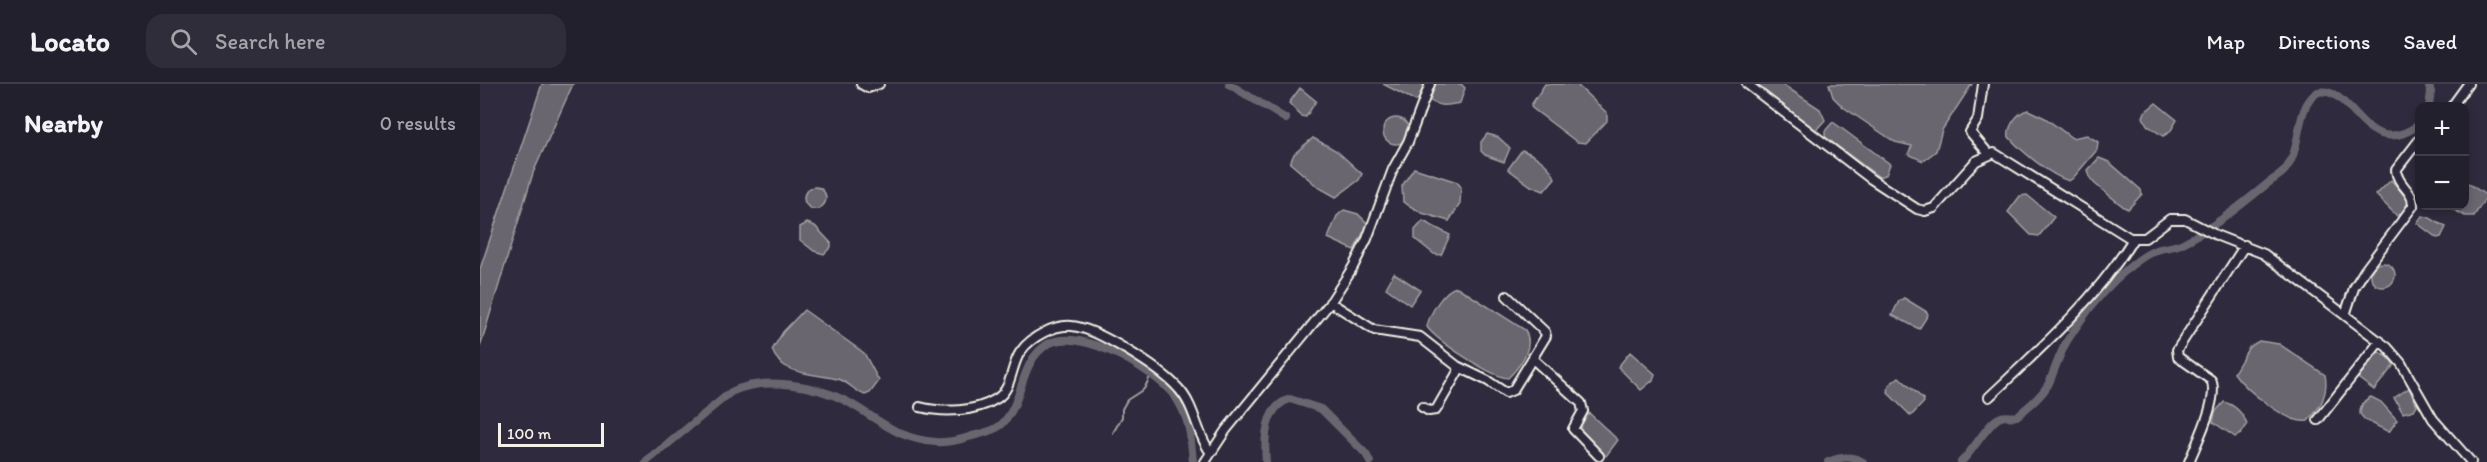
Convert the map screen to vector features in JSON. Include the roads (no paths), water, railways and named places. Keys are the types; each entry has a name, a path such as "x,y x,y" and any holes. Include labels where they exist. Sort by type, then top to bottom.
{"street":[{"path":"861,84 868,88 879,84"},
{"path":"1207,459 1226,430 1330,302 1367,239 1393,169 1408,142 1430,84"},
{"path":"1747,84 1871,179 1917,209 1926,211 1934,208 1976,161 1988,153"},
{"path":"1983,84 1978,119 1970,132 1988,153 2000,155 2133,239 2148,236 2170,219 2182,219 2264,254 2380,341 2398,359 2438,426 2471,462"},
{"path":"2454,102 2467,86"},
{"path":"2345,315 2354,288 2365,270 2413,206 2411,195 2400,182 2396,170 2415,145"},
{"path":"1989,397 2076,310 2121,259 2133,239"},
{"path":"2189,462 2212,398 2214,386 2211,380 2178,357 2177,350 2245,246"},
{"path":"1330,302 1374,330 1420,337 1461,368 1506,393 1513,390 1545,340 1545,332 1507,296"},
{"path":"920,407 963,411 995,400 1005,391 1023,349 1054,328 1076,326 1130,352 1172,382 1189,402 1207,459"},
{"path":"2318,420 2380,341"},
{"path":"1534,360 1581,403 1583,411 1574,429 1599,456"},
{"path":"1422,407 1429,411 1437,410 1461,368"}],"waterway":[{"path":"1229,84 1286,119"},
{"path":"2428,84 2431,92 2430,102"},
{"path":"1961,462 1995,421 2003,416 2017,416 2043,392 2072,333 2095,301 2120,276 2148,254 2181,244 2204,231 2283,172 2291,161 2305,107 2318,92 2330,93 2341,99 2372,130 2385,135 2401,134 2415,127"},
{"path":"646,462 731,392 759,384 789,384 834,395 888,427 922,440 950,442 991,431 1009,416 1026,371 1038,352 1048,344 1062,340 1099,346 1119,355 1138,366 1169,390 1178,401 1185,416 1191,438 1193,462"},
{"path":"1113,433 1122,417 1122,409 1127,400 1144,389 1151,375"},
{"path":"1266,462 1265,444 1270,417 1281,403 1290,399 1321,409 1366,454 1370,462"},
{"path":"1828,462 1846,458 1854,458 1863,462"}]}
